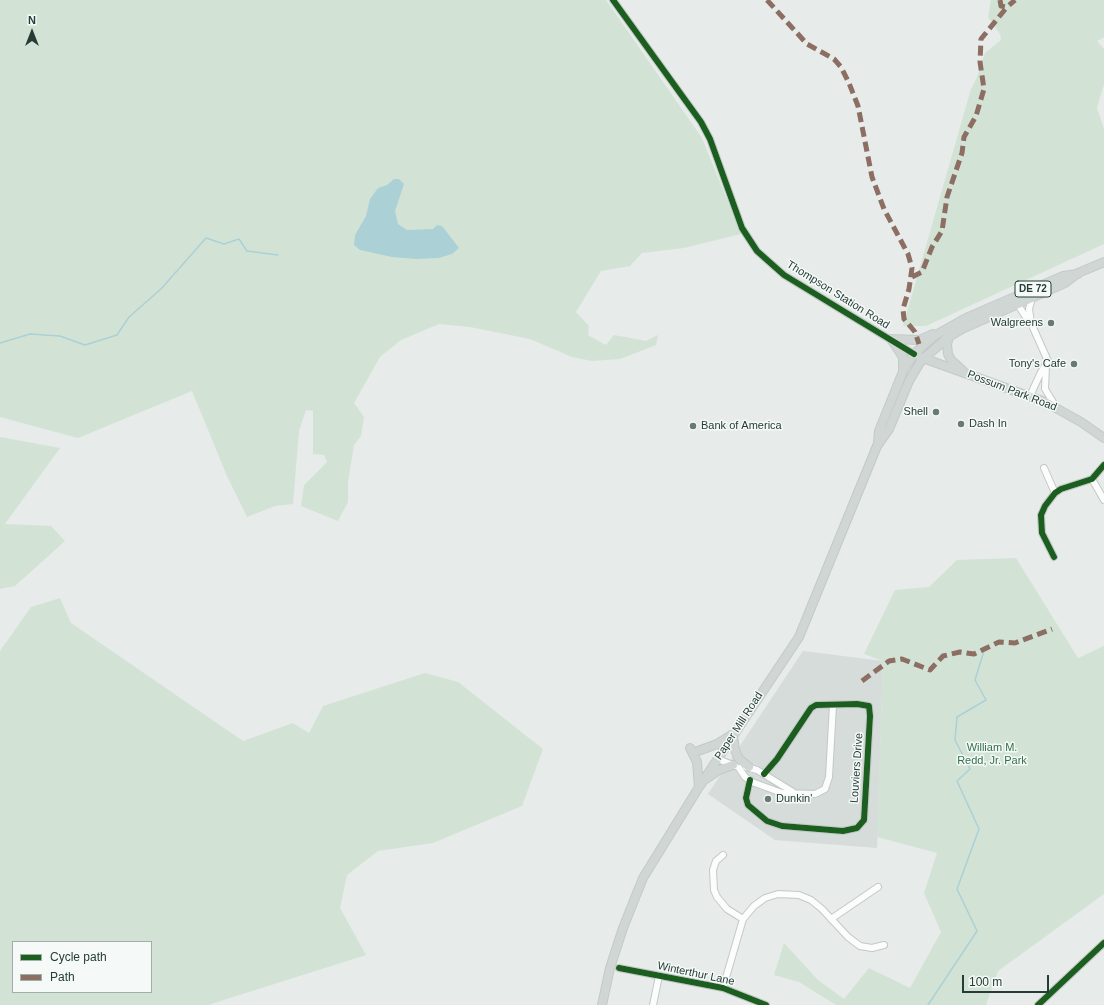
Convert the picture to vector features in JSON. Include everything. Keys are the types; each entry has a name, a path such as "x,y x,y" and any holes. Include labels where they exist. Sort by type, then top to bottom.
{"main road":[{"name":"Paper Mill Road","path":"877,446 879,431 903,372 914,354 934,336 1041,285 1063,276 1078,273 1104,262"},
{"name":"Paper Mill Road","path":"602,1005 610,968 623,928 643,878 700,785 799,637 877,446 889,429 909,381 923,358 949,336 1065,283 1078,273"},
{"path":"1018,305 1017,300 1020,297 1041,285"},
{"path":"891,339 918,340 949,328"},
{"path":"949,336 946,348 948,354 951,360 965,373"},
{"path":"891,339 903,358 903,372"},
{"name":"Possum Park Road","path":"914,354 1030,396 1056,407 1104,438"},
{"path":"700,785 694,749 717,744 734,734 735,750 739,759 749,767"},
{"path":"700,785 708,777 736,766"}],"street":[{"name":"Thompson Station Road","path":"613,0 701,122 710,138 742,228 757,251 784,275 914,354"},
{"path":"1031,324 1029,309 1032,298"},
{"path":"1018,305 1031,324 1048,360 1046,366 1045,389 1056,407"},
{"path":"1030,396 1041,372 1046,366"},
{"path":"1054,557 1043,538 1041,522 1045,506 1055,493 1067,487 1092,479 1104,465"},
{"path":"1044,468 1055,493"},
{"path":"1092,479 1104,500"},
{"name":"Louviers Drive","path":"750,780 746,798 748,804 767,821 782,826 843,831 857,828 864,820 870,716 869,706 816,705 811,708 777,759 764,774"},
{"path":"736,766 745,777 750,780 766,788 782,793 793,792 814,794 825,789 828,786 832,745 833,705"},
{"path":"718,759 736,766 749,767 764,774 793,792"},
{"path":"723,855 716,861 713,870 714,890 717,897 727,908 743,919"},
{"path":"831,919 878,887"},
{"path":"723,988 743,919 759,902 772,896 785,893 799,895 811,900 848,938 860,946 872,948 884,945"},
{"path":"1038,1005 1104,943"},
{"name":"Winterthur Lane","path":"619,968 723,988 766,1005"},
{"path":"653,1005 659,976"}],"shaded area":[{"path":"803,651 883,661 877,848 775,840 708,794"}],"green space":[{"path":"0,0 606,0 702,138 741,234 684,248 642,253 630,266 601,271 576,312 589,326 588,335 606,345 614,335 646,341 658,335 656,345 620,359 592,361 572,357 530,339 470,327 439,324 401,340 380,357 354,403 364,417 361,436 354,445 348,482 348,502 338,521 301,506 304,485 327,462 324,455 313,454 313,411 306,410 299,431 293,504 275,506 247,517 227,476 192,391 78,438 0,417"},
{"path":"991,0 1104,0 1104,37 1097,41 1104,49 1104,84 1097,108 1104,129 1104,244 926,326 903,326 971,89 977,77 985,53 1001,40 1000,34 988,17"},
{"path":"0,437 60,448 5,524 51,526 65,541 15,586 0,589"},
{"name":"William M. Redd, Jr. Park","path":"1016,558 1078,658 1104,646 1104,894 998,971 986,1005 836,1005 799,982 774,975 784,943 818,980 844,999 869,968 910,988 941,932 924,893 937,853 877,837 883,661 864,654 895,590 929,587 957,560"},
{"path":"60,598 71,623 243,741 293,723 309,733 323,706 425,673 458,682 543,749 522,806 433,843 378,851 347,875 340,908 366,955 208,1005 0,1005 0,651 31,607"}],"water":[{"path":"394,179 399,179 404,184 395,211 398,224 407,230 433,229 437,225 442,226 459,248 452,254 439,258 416,259 392,257 360,250 354,245 355,235 366,216 370,199 378,188 387,185"}],"waterway":[{"path":"0,343 30,334 60,336 85,345 117,335 129,317 161,289 206,238 224,244 239,239 247,251 278,255"},
{"path":"928,1005 977,931 957,889 979,829 957,781 970,769 955,740 957,717 986,700 975,680 984,651"}],"marked path":[{"path":"767,0 807,44 834,59 841,67 849,83 858,106 872,177 884,209 908,254 912,268 909,289 903,309 904,319 915,332 919,344"},
{"path":"1000,0 1001,6 1007,7 1015,0"},
{"path":"912,277 922,272 932,247 942,231 947,197 962,153 964,137 976,116 984,89 980,62 981,39 1007,7"},
{"path":"862,681 889,661 902,659 930,670 943,656 960,652 974,654 999,642 1015,643 1052,629"}],"cycle path":[{"path":"613,0 701,122 710,139 742,228 757,251 784,275 914,354"},
{"path":"1054,557 1042,533 1041,515 1045,506 1055,493 1061,489 1092,479 1104,465"},
{"path":"750,780 746,798 748,805 767,821 782,826 843,831 857,828 864,820 870,716 869,706 857,704 816,705 811,708 777,759 764,774"},
{"path":"1038,1005 1104,943"},
{"path":"619,968 723,988 766,1005"}],"place":[{"name":"Walgreens","path":"1051,323"},
{"name":"Tony's Cafe","path":"1074,364"},
{"name":"Shell","path":"936,412"},
{"name":"Dash In","path":"961,424"},
{"name":"Bank of America","path":"693,426"},
{"name":"Dunkin'","path":"768,799"}]}
